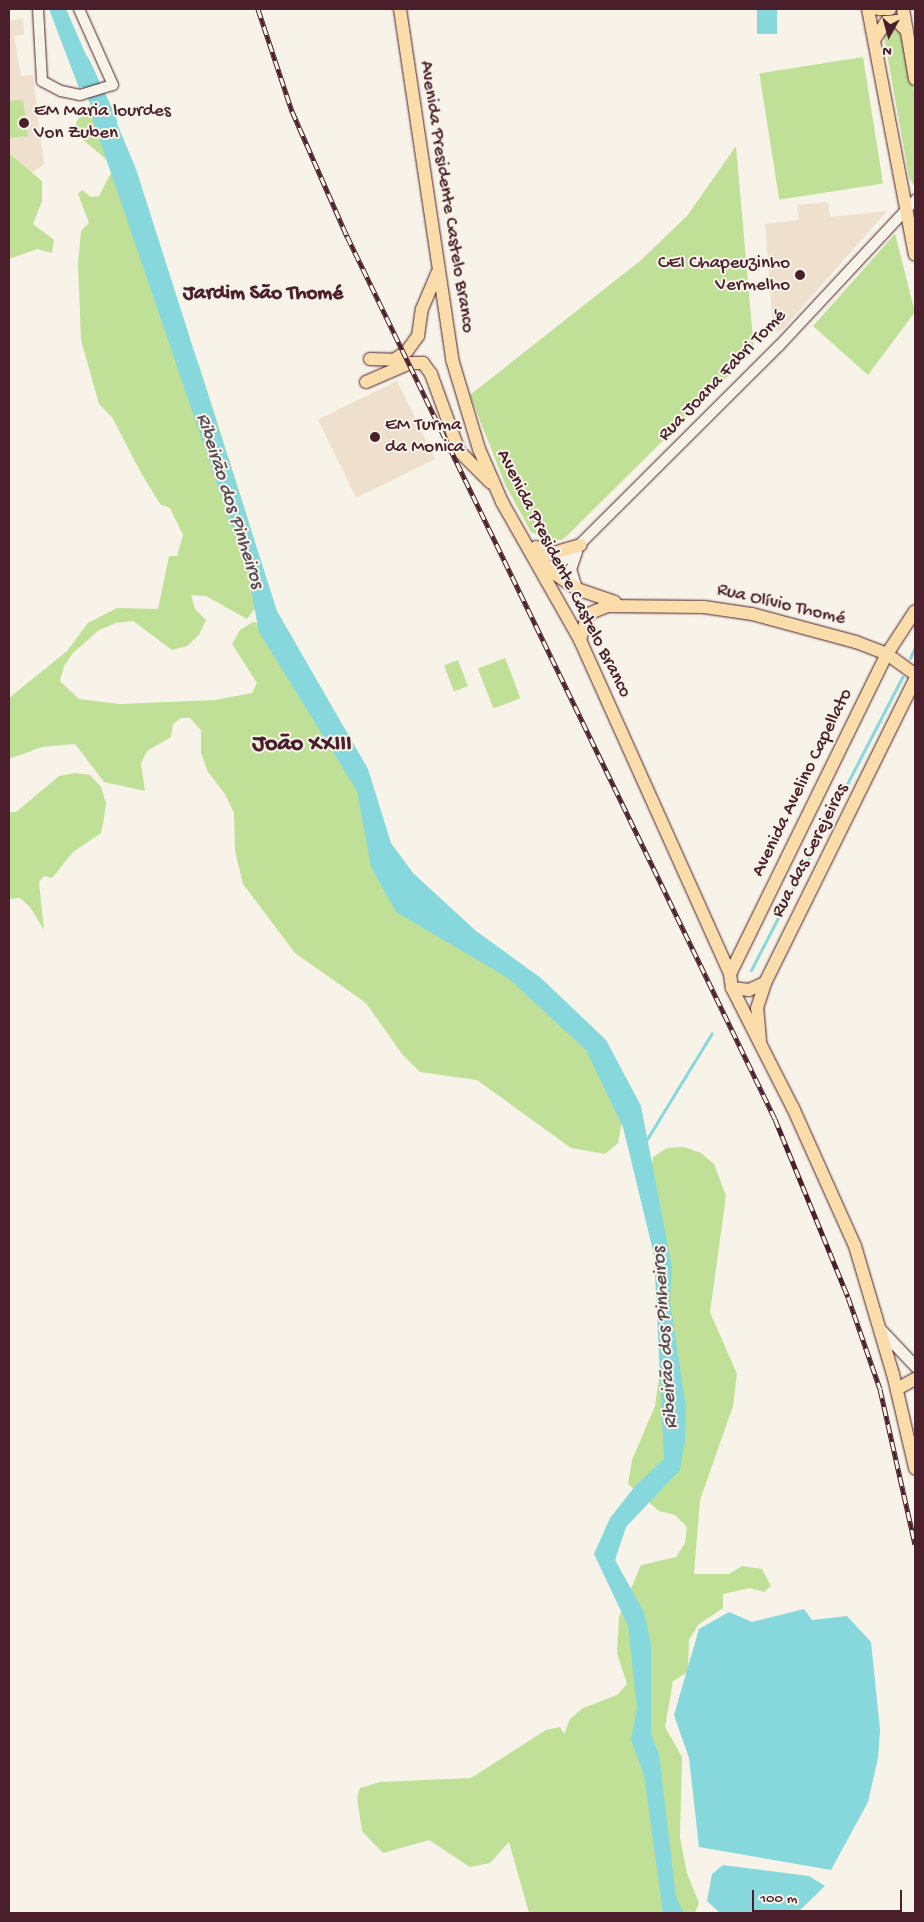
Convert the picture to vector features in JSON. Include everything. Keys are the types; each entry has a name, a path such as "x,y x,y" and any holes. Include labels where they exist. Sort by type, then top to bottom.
{"main road":[{"name":"Avenida Presidente Castelo Branco","path":"400,9 437,273 458,386 495,487 525,540 536,565 580,640 730,974 732,988 738,1002 760,1042 855,1246 897,1389 915,1468"},
{"path":"868,9 915,255"},
{"path":"878,9 890,9"},
{"path":"903,9 915,79"},
{"path":"874,40 886,22 897,21 906,31"},
{"path":"370,359 394,360 407,351 418,336 422,309 437,273"},
{"path":"366,382 410,363 423,363 431,374 459,450 495,487"},
{"path":"525,540 546,555 581,545"},
{"path":"525,540 552,572"},
{"path":"536,565 552,572 577,589 602,600 629,605"},
{"path":"580,640 588,614 608,606 629,605"},
{"name":"Rua Olívio Thomé","path":"629,605 704,607 752,614 856,642 887,654 915,674"},
{"name":"Avenida Avelino Capellato","path":"730,974 887,654 915,611"},
{"name":"Rua das Cerejeiras","path":"760,1042 757,1008 765,983 915,680"},
{"path":"732,988 749,990 765,983"},
{"path":"881,1330 915,1366"},
{"path":"897,1389 915,1379"}],"street":[{"path":"38,9 42,81 61,91 80,95 113,85 79,9"},
{"name":"Rua Joana Fabri Tomé","path":"552,572 779,346 915,200"},
{"path":"577,589 570,569 581,545"}],"shaded area":[{"name":"EM Maria lourdes Von Zuben","path":"23,18 24,34 14,36 21,76 33,75 44,165 32,172 9,153 9,21"},
{"name":"CEI Chapeuzinho Vermelho","path":"828,202 830,217 887,211 783,329 777,332 773,327 765,224 799,220 797,205"},
{"name":"EM Turma da Monica","path":"397,381 435,459 356,498 318,420"}],"green space":[{"path":"894,25 903,30 915,97 915,188 909,177 883,31"},
{"path":"863,57 883,183 779,200 759,73"},
{"path":"23,100 28,136 9,138 9,101"},
{"path":"86,110 94,110 183,343 199,365 248,519 263,598 247,619 206,596 191,595 195,609 206,620 199,635 187,646 172,650 133,621 116,623 99,630 73,653 64,666 60,681 79,699 120,704 215,700 252,693 257,683 232,644 240,630 253,622 269,624 297,694 364,793 397,874 589,1026 624,1112 618,1143 605,1154 571,1148 477,1080 420,1072 402,1054 366,1003 295,953 243,884 235,851 234,813 225,794 208,772 201,753 201,730 190,718 181,718 173,724 171,737 147,751 141,763 145,791 104,782 75,744 42,747 9,759 9,698 67,651 88,623 117,608 158,609 169,556 177,556 183,535 170,508 160,504 140,471 112,417 99,404 81,340 78,264 81,231 89,223 78,194 82,190 91,197 99,196 112,171 108,161 76,134 76,122"},
{"path":"736,146 754,350 562,540 548,540 531,532 505,484 470,395 640,261 687,216"},
{"path":"9,153 42,181 42,201 33,224 54,240 52,253 37,249 9,259"},
{"path":"895,234 915,312 868,375 813,326"},
{"path":"505,658 520,698 493,709 478,668"},
{"path":"458,660 468,686 454,692 444,665"},
{"path":"75,773 90,775 101,787 106,803 104,818 101,833 73,852 52,878 44,876 39,882 44,930 30,907 20,898 9,899 9,812 16,812 59,776"},
{"path":"684,1147 701,1153 714,1164 726,1196 710,1312 737,1374 733,1406 700,1500 694,1574 729,1574 742,1566 762,1569 771,1586 764,1592 750,1588 723,1594 723,1608 698,1625 689,1640 688,1672 673,1681 665,1727 682,1757 680,1838 687,1873 699,1903 695,1913 529,1913 509,1842 490,1863 470,1867 429,1840 383,1853 362,1831 357,1798 360,1788 380,1782 471,1778 546,1730 560,1727 564,1734 570,1719 583,1708 617,1695 627,1684 617,1653 619,1617 641,1565 676,1557 685,1543 687,1527 675,1515 659,1511 628,1484 632,1460 655,1406 667,1321 663,1220 651,1173 653,1157 667,1148"}],"water":[{"path":"49,9 66,9 97,80 79,88"},
{"path":"757,9 777,9 777,34 757,34"},
{"path":"106,97 136,169 277,611 368,769 391,843 413,873 476,931 541,978 606,1040 641,1106 672,1267 670,1301 686,1407 685,1441 680,1470 626,1527 615,1560 644,1612 651,1644 651,1734 659,1754 676,1897 684,1913 663,1913 644,1775 631,1740 637,1708 628,1626 594,1554 610,1518 636,1485 664,1459 654,1255 623,1127 586,1050 508,978 396,912 371,867 357,791 259,632 248,574 88,106"},
{"path":"804,1609 812,1620 847,1616 871,1642 880,1730 878,1758 868,1802 831,1870 699,1847 689,1758 674,1715 699,1629 729,1612 752,1622"},
{"path":"723,1865 809,1876 825,1886 797,1913 720,1913 707,1901 712,1874"}],"waterway":[{"name":"Ribeirão dos Pinheiros","path":"81,63 108,121"},
{"path":"910,658 915,647"},
{"path":"751,970 902,677"},
{"path":"647,1139 712,1033"}],"railway":[{"path":"258,9 292,111 347,236 775,1119 848,1297 880,1389 915,1544"}],"place":[{"name":"EM Maria lourdes Von Zuben","path":"24,123"},
{"name":"CEI Chapeuzinho Vermelho","path":"800,275"},
{"name":"EM Turma da Monica","path":"375,437"}],"district":[{"name":"Jardim São Thomé","path":"263,295"},
{"name":"João XXIII","path":"302,745"}]}
